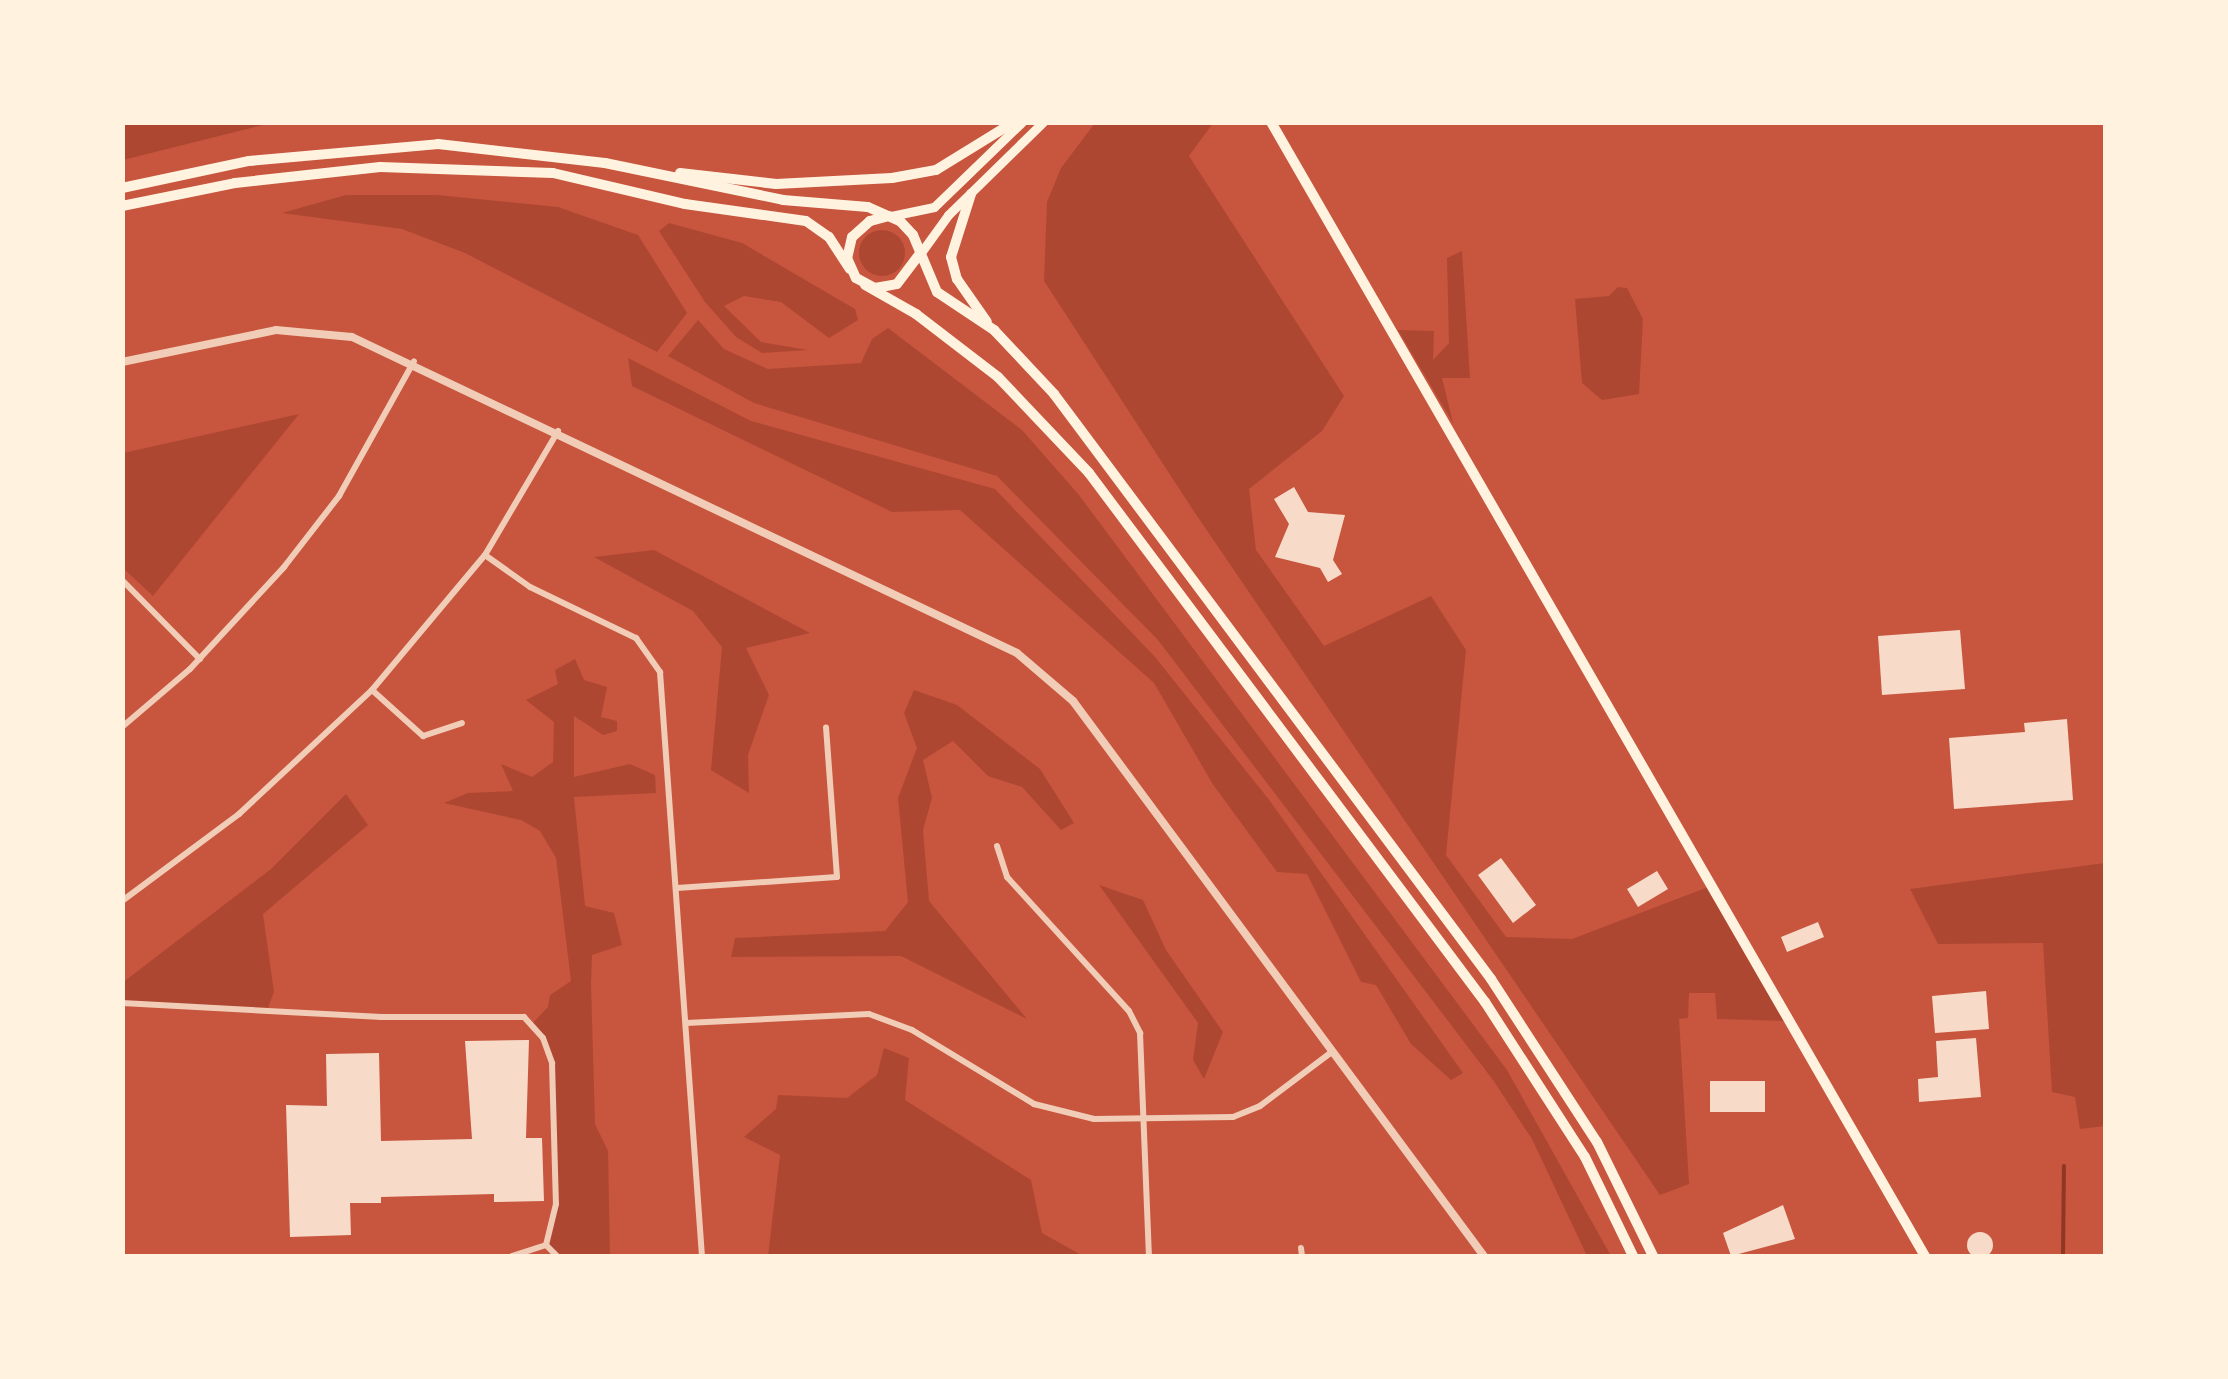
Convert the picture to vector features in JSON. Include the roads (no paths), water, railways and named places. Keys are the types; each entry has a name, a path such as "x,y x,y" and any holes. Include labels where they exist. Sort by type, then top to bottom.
{"main road":[{"path":"122,188 350,148 514,148 776,184 840,184 936,170 1014,122"},
{"path":"850,268 852,237 870,221 934,207 1022,122"},
{"path":"865,285 897,284 971,194 1043,122"},
{"path":"1271,122 1925,1256"},
{"path":"605,162 782,200 868,207 890,216 907,227 937,292 994,330"},
{"path":"122,206 235,184 380,167 553,173 685,204 806,220 829,237 865,285 916,314 998,378 1089,472 1485,1002 1584,1158 1633,1256"},
{"path":"971,194 951,257 967,297 1054,394 1491,980 1597,1142 1653,1256"}],"street":[{"path":"122,362 203,341 294,330 352,337 414,361 887,588 1044,673 1073,701 1335,1049 1484,1256"},
{"path":"122,727 200,659 339,496 414,361"},
{"path":"122,901 239,814 372,690 485,556 558,431"},
{"path":"485,556 530,587 636,638 654,658 663,687 702,1256"},
{"path":"122,580 200,659"},
{"path":"372,690 423,736 462,722"},
{"path":"677,888 837,876 826,727"},
{"path":"997,846 1007,877 1136,1022 1145,1120 1149,1256"},
{"path":"122,1003 524,1017 543,1038 552,1063 556,1204 546,1245"},
{"path":"686,1023 869,1014 912,1030 1034,1104 1094,1120 1247,1112 1335,1049"},
{"path":"512,1256 546,1245"},
{"path":"546,1245 556,1256"}],"waterway":[{"path":"2063,1256 2064,1166"}]}
